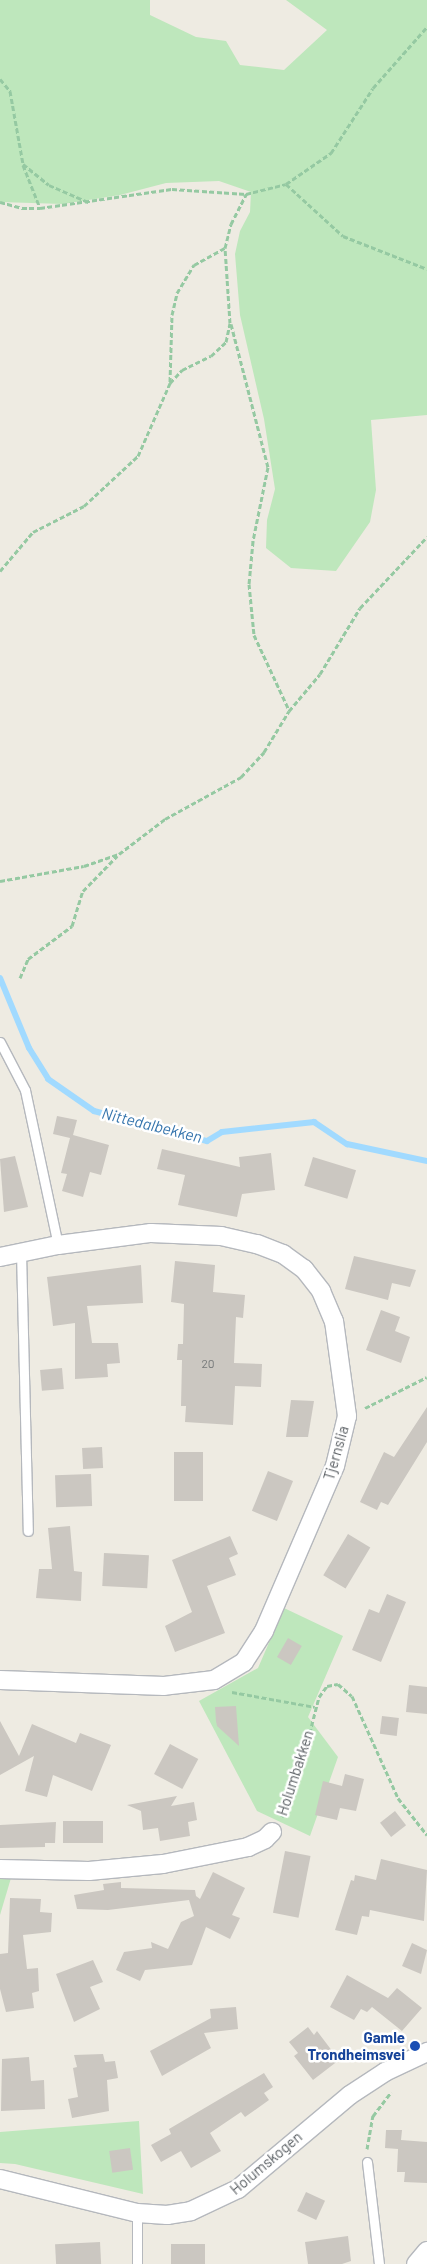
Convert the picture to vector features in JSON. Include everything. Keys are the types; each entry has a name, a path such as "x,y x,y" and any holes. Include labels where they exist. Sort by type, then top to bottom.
{"street":[{"name":"Tjernslia","path":"0,1257 58,1245 151,1234 213,1236 257,1244 283,1254 304,1269 322,1291 334,1321 347,1416 335,1466 264,1630 244,1662 214,1680 164,1686 0,1680"},
{"name":"Holumbakken","path":"0,1869 89,1871 163,1864 248,1848 265,1839 272,1832"},
{"name":"Holumskogen","path":"0,2179 137,2213 180,2214 227,2197 350,2095 385,2072 427,2052"},
{"path":"416,2264 427,2251"}],"lane":[{"path":"0,1042 25,1090 58,1245"},
{"path":"21,1252 28,1531"},
{"path":"367,2162 379,2264"},
{"path":"137,2213 137,2264"}],"path":[{"path":"0,202 22,208 40,208 89,203 172,189 246,194 286,184 330,153 373,88 427,27"},
{"path":"0,79 10,91 23,164 40,208"},
{"path":"23,164 49,185 89,203"},
{"path":"286,184 343,236 427,269"},
{"path":"246,194 230,224 225,248 230,323 268,467 254,540 249,584 254,635 289,711"},
{"path":"170,383 172,315 177,293 194,265 225,248"},
{"path":"0,571 34,532 84,506 138,456 170,383 182,370 211,356 226,342 230,323"},
{"path":"20,978 28,959 72,926 82,891 119,854 165,819 242,777 264,752 289,711 320,674 360,608 427,537"},
{"path":"0,881 84,866 119,854"},
{"path":"347,1416 427,1377"},
{"name":"Holumbakken","path":"272,1832 290,1799 315,1707 322,1691 338,1684 352,1696 398,1798 427,1835"},
{"path":"225,1691 315,1707"},
{"path":"367,2162 369,2125 394,2089"}],"green space":[{"path":"0,0 150,0 150,15 196,37 226,41 240,65 284,70 327,30 286,0 427,0 427,415 371,420 376,490 370,522 336,571 291,568 266,548 267,520 275,489 264,419 240,315 235,254 240,231 250,212 251,192 219,181 166,183 120,195 63,204 0,202"},
{"path":"284,1608 343,1636 308,1717 338,1757 310,1836 257,1811 199,1701 258,1668"},
{"path":"0,1878 11,1878 0,1915"},
{"path":"139,2121 143,2194 15,2164 0,2163 0,2132"}],"building":[{"path":"57,1116 77,1120 73,1135 109,1145 101,1175 90,1172 83,1197 62,1191 67,1174 61,1173 70,1138 53,1134"},
{"path":"162,1149 240,1167 239,1157 271,1153 275,1190 242,1194 237,1217 178,1205 185,1175 157,1169"},
{"path":"15,1156 28,1207 4,1212 0,1159"},
{"path":"313,1157 356,1170 347,1199 304,1186"},
{"path":"354,1256 416,1270 410,1287 392,1283 388,1300 345,1289"},
{"path":"175,1261 215,1265 213,1292 245,1295 243,1318 236,1317 234,1363 262,1364 261,1387 235,1386 233,1425 185,1422 186,1406 181,1406 182,1360 177,1360 178,1344 183,1344 184,1304 171,1302"},
{"path":"141,1265 143,1303 87,1306 92,1343 118,1343 120,1363 107,1364 108,1377 75,1379 75,1323 53,1326 47,1277"},
{"path":"381,1310 400,1317 395,1331 410,1337 401,1363 366,1350"},
{"path":"62,1368 64,1389 42,1391 40,1370"},
{"path":"291,1400 314,1401 308,1437 286,1437"},
{"path":"427,1407 427,1442 388,1505 381,1502 377,1510 360,1502 384,1452 394,1457"},
{"path":"102,1447 103,1468 83,1469 82,1448"},
{"path":"174,1452 203,1452 203,1501 174,1501"},
{"path":"268,1471 293,1481 277,1521 252,1511"},
{"path":"91,1474 92,1506 56,1507 55,1475"},
{"path":"70,1526 74,1571 82,1572 81,1601 36,1598 39,1569 52,1569 48,1528"},
{"path":"348,1534 370,1547 346,1589 323,1575"},
{"path":"230,1536 238,1554 229,1558 236,1575 207,1586 225,1633 175,1652 165,1626 192,1612 172,1560"},
{"path":"104,1553 149,1555 147,1588 102,1586"},
{"path":"387,1594 406,1602 381,1662 352,1650 369,1609 379,1613"},
{"path":"288,1638 302,1646 291,1665 277,1657"},
{"path":"409,1685 427,1687 427,1714 406,1712"},
{"path":"236,1706 239,1746 217,1726 216,1721 215,1707"},
{"path":"382,1716 399,1718 397,1736 380,1734"},
{"path":"0,1721 19,1756 32,1724 76,1743 80,1733 111,1745 92,1791 53,1775 47,1797 25,1791 34,1756 0,1775"},
{"path":"170,1744 198,1759 182,1789 154,1774"},
{"path":"345,1774 364,1779 356,1811 340,1808 337,1820 315,1815 323,1781 342,1786"},
{"path":"177,1796 171,1806 194,1802 197,1820 188,1822 190,1836 160,1841 158,1828 143,1830 141,1811 127,1805"},
{"path":"395,1811 406,1825 391,1837 380,1823"},
{"path":"63,1821 103,1821 103,1843 63,1843"},
{"path":"56,1822 55,1843 45,1843 45,1847 0,1848 0,1825"},
{"path":"285,1851 311,1856 299,1918 273,1913"},
{"path":"381,1859 427,1870 424,1921 370,1910 369,1917 362,1916 357,1935 335,1930 351,1880 354,1881 355,1875 376,1880"},
{"path":"213,1872 245,1888 232,1915 240,1918 230,1939 206,1927 192,1965 145,1970 140,1981 116,1970 124,1952 152,1948 151,1942 168,1949 181,1922 194,1916 189,1900 108,1910 77,1909 74,1895 104,1890 103,1884 121,1882 121,1888 195,1890 196,1896 200,1899"},
{"path":"10,1898 41,1899 40,1912 52,1913 51,1932 23,1935 27,1969 38,1968 39,1991 32,1993 34,2008 6,2012 0,1989 0,1954 8,1953"},
{"path":"412,1943 427,1950 421,1974 402,1966"},
{"path":"93,1960 103,1982 90,1987 100,2009 74,2022 56,1974"},
{"path":"347,1975 388,1998 397,1988 422,2008 402,2031 372,2007 367,2012 361,2009 354,2020 330,2007"},
{"path":"236,2007 238,2029 204,2033 211,2048 162,2076 150,2051 211,2018 210,2009"},
{"path":"308,2027 314,2035 317,2031 339,2060 313,2080 294,2056 298,2053 289,2042"},
{"path":"103,2054 105,2062 115,2061 118,2078 107,2080 109,2111 72,2118 68,2099 78,2097 73,2068 77,2067 74,2055"},
{"path":"29,2057 31,2081 44,2080 45,2109 1,2111 2,2059"},
{"path":"264,2073 273,2087 264,2093 269,2100 245,2117 241,2112 210,2133 221,2151 191,2168 181,2151 161,2162 151,2145 171,2134 169,2129"},
{"path":"386,2130 402,2130 401,2140 427,2142 427,2183 404,2182 405,2172 397,2172 398,2149 385,2148"},
{"path":"130,2148 133,2170 112,2173 109,2151"},
{"path":"306,2192 325,2201 316,2220 297,2211"},
{"path":"348,2236 351,2261 342,2264 308,2264 305,2242"},
{"path":"100,2242 101,2264 56,2264 55,2244"},
{"path":"171,2244 205,2244 205,2264 171,2264"}],"waterway":[{"name":"Nittedalbekken","path":"0,978 29,1048 48,1079 94,1111 207,1141 222,1132 314,1122 347,1144 427,1161"}],"place":[{"name":"Gamle Trondheimsvei","path":"415,2046"}]}
